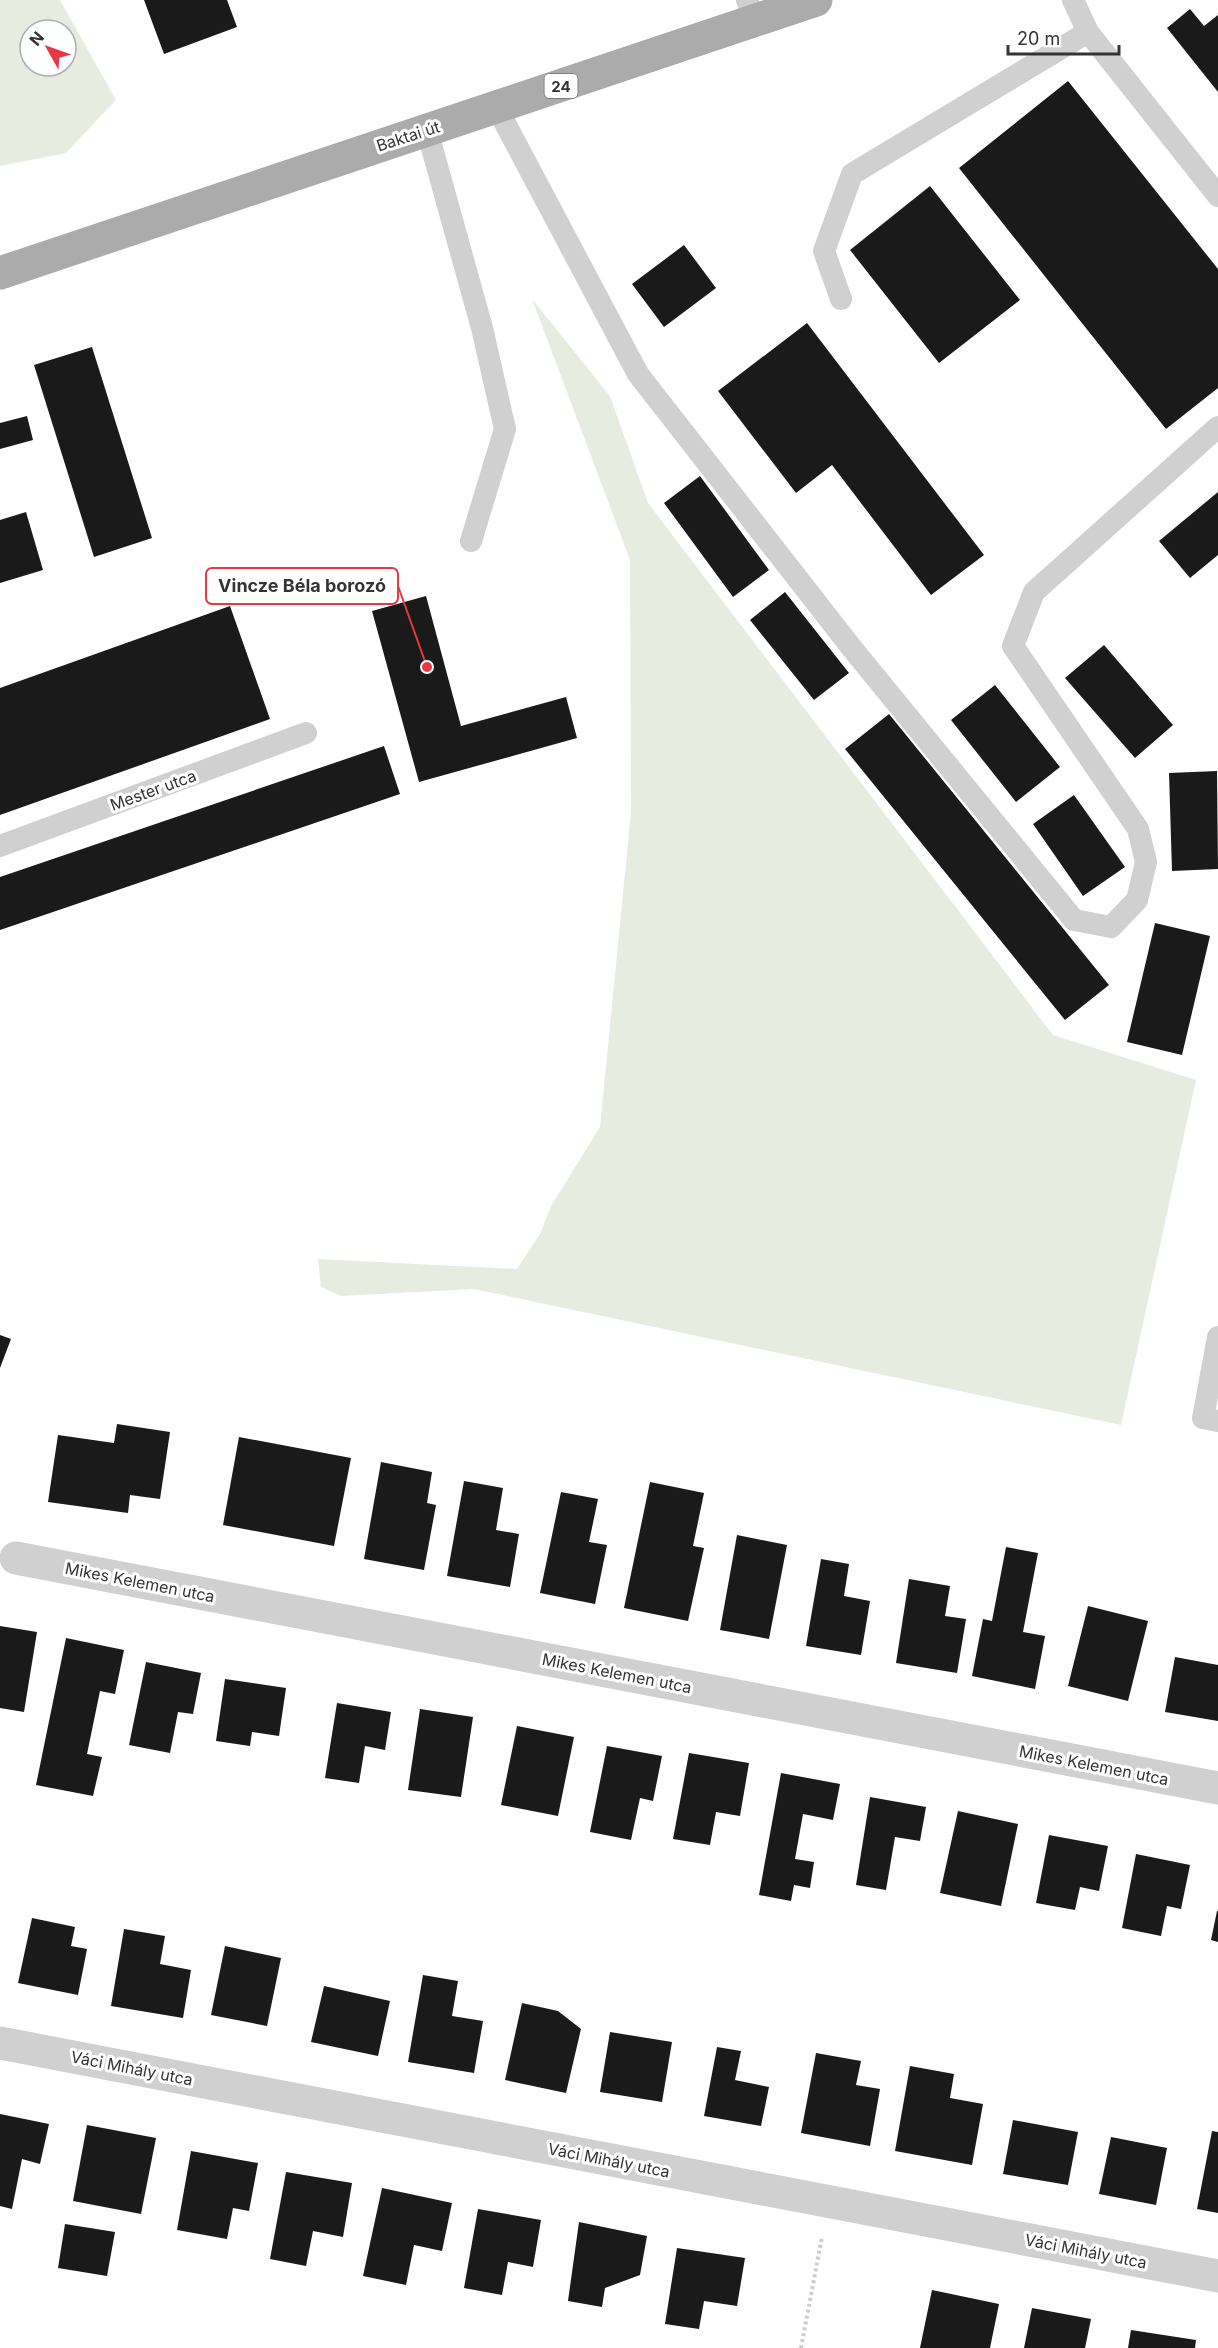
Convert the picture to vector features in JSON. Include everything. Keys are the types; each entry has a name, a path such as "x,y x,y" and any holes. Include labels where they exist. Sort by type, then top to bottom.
{"main road":[{"name":"Baktai út","path":"0,273 498,108 751,10 816,0"}],"street":[{"name":"Mikes Kelemen utca","path":"16,1558 1218,1788"},
{"name":"Váci Mihály utca","path":"0,2043 1218,2276"}],"lane":[{"path":"1073,0 1088,32 1218,196"},
{"path":"841,299 824,251 852,174 1088,32"},
{"path":"498,108 638,374 851,646 1074,920 1111,927 1137,900 1146,862 1138,829 1013,646 1034,592 1218,427"},
{"path":"427,130 482,328 505,429 471,541"},
{"name":"Mester utca","path":"0,846 306,733"},
{"path":"1218,1337 1203,1418 1218,1421"}],"path":[{"path":"801,2348 829,2202"}],"shaded area":[{"path":"0,0 60,0 70,18 18,18 18,78 78,78 78,32 116,100 66,153 0,166"},
{"path":"532,299 610,396 648,503 1053,1035 1196,1080 1121,1425 474,1289 341,1296 321,1287 318,1259 517,1269 540,1234 551,1206 600,1127 631,812 630,560"}],"building":[{"path":"144,0 227,0 237,27 164,54"},
{"path":"1190,9 1204,26 1218,15 1218,92 1167,28"},
{"path":"1068,81 1218,269 1218,388 1166,429 959,168"},
{"path":"930,186 1020,300 939,363 850,250"},
{"path":"684,245 716,288 664,327 632,284"},
{"path":"807,323 984,555 931,595 832,465 796,493 718,391"},
{"path":"92,347 152,538 94,557 34,365"},
{"path":"27,416 33,440 0,449 0,423"},
{"path":"700,476 769,570 733,597 664,503"},
{"path":"1218,492 1218,555 1190,578 1159,541"},
{"path":"26,512 43,570 0,583 0,520"},
{"path":"785,592 849,673 814,700 750,620"},
{"path":"426,596 461,726 566,697 577,738 419,782 372,611"},
{"path":"230,606 270,719 0,815 0,688"},
{"path":"1104,645 1173,725 1135,758 1065,678"},
{"path":"995,685 1060,767 1016,802 951,720"},
{"path":"889,714 1109,985 1065,1020 845,749"},
{"path":"384,746 400,794 0,930 0,877"},
{"path":"1217,771 1218,869 1172,871 1169,773"},
{"path":"1074,795 1125,867 1083,896 1033,824"},
{"path":"1155,923 1210,936 1182,1055 1127,1042"},
{"path":"0,1335 11,1339 0,1368"},
{"path":"117,1424 170,1432 160,1499 130,1495 128,1513 48,1502 58,1435 114,1443"},
{"path":"239,1437 351,1458 334,1546 223,1525"},
{"path":"381,1462 432,1472 427,1503 436,1505 424,1570 364,1559"},
{"path":"464,1481 503,1488 496,1530 519,1534 510,1587 447,1576"},
{"path":"650,1482 704,1493 693,1546 704,1548 688,1621 624,1608"},
{"path":"561,1492 598,1499 589,1542 607,1545 595,1604 540,1593"},
{"path":"737,1535 787,1545 769,1639 720,1630"},
{"path":"1006,1547 1038,1553 1023,1632 1045,1636 1035,1689 972,1676 983,1619 992,1621"},
{"path":"821,1559 849,1564 844,1596 870,1601 861,1655 806,1646"},
{"path":"909,1579 950,1586 945,1616 966,1619 957,1673 896,1663"},
{"path":"1088,1606 1148,1621 1128,1701 1068,1686"},
{"path":"0,1626 37,1632 24,1712 0,1708"},
{"path":"66,1638 124,1650 115,1694 100,1691 87,1754 102,1757 93,1796 36,1785"},
{"path":"1175,1657 1218,1665 1218,1721 1165,1712"},
{"path":"146,1662 201,1673 193,1714 178,1712 170,1753 129,1745"},
{"path":"225,1679 286,1688 279,1736 252,1732 250,1746 216,1741"},
{"path":"337,1703 391,1712 385,1750 365,1746 359,1783 325,1778"},
{"path":"420,1709 473,1717 461,1797 408,1790"},
{"path":"517,1726 574,1737 558,1816 501,1805"},
{"path":"607,1746 662,1756 653,1801 640,1798 631,1840 590,1832"},
{"path":"689,1753 749,1763 740,1816 716,1812 710,1845 673,1839"},
{"path":"781,1773 840,1784 833,1820 803,1814 795,1859 814,1862 810,1888 794,1885 791,1901 759,1895"},
{"path":"870,1797 926,1807 920,1841 895,1837 886,1890 856,1885"},
{"path":"958,1811 1018,1824 1001,1906 940,1893"},
{"path":"1049,1835 1108,1846 1099,1891 1080,1887 1075,1910 1036,1903"},
{"path":"1136,1854 1190,1865 1181,1909 1167,1906 1161,1936 1122,1928"},
{"path":"1218,1911 1218,1942 1211,1940"},
{"path":"32,1918 75,1927 71,1946 87,1949 78,1995 18,1983"},
{"path":"124,1929 165,1936 160,1964 191,1970 183,2018 111,2006"},
{"path":"225,1946 281,1958 267,2026 211,2015"},
{"path":"423,1975 458,1981 452,2016 483,2021 474,2073 408,2062"},
{"path":"324,1986 390,2001 378,2056 311,2042"},
{"path":"522,2003 558,2011 581,2029 566,2093 505,2080"},
{"path":"610,2032 672,2042 662,2102 600,2092"},
{"path":"717,2047 741,2051 735,2080 769,2087 761,2126 704,2116"},
{"path":"816,2053 861,2061 856,2085 880,2089 870,2146 801,2133"},
{"path":"910,2066 954,2074 950,2098 983,2104 972,2165 895,2151"},
{"path":"0,2114 49,2124 40,2164 22,2159 12,2209 0,2206"},
{"path":"1013,2120 1078,2132 1068,2185 1003,2174"},
{"path":"87,2125 156,2138 141,2214 73,2201"},
{"path":"1212,2131 1218,2132 1218,2213 1197,2209"},
{"path":"1111,2137 1167,2148 1156,2205 1099,2194"},
{"path":"191,2151 258,2163 249,2211 233,2208 227,2239 177,2230"},
{"path":"286,2172 352,2183 343,2237 313,2231 306,2266 270,2259"},
{"path":"382,2188 452,2203 442,2251 414,2245 406,2285 363,2276"},
{"path":"478,2209 541,2220 533,2267 508,2262 502,2295 464,2288"},
{"path":"579,2222 647,2236 640,2275 605,2288 602,2307 568,2301"},
{"path":"65,2224 115,2232 107,2276 58,2268"},
{"path":"677,2248 745,2258 737,2306 704,2301 699,2329 665,2324"},
{"path":"932,2290 999,2304 990,2348 920,2348"},
{"path":"1032,2308 1091,2319 1085,2348 1024,2348"},
{"path":"1131,2330 1196,2340 1195,2348 1128,2348"}],"place":[{"name":"Vincze Béla borozó","path":"427,667"}]}
